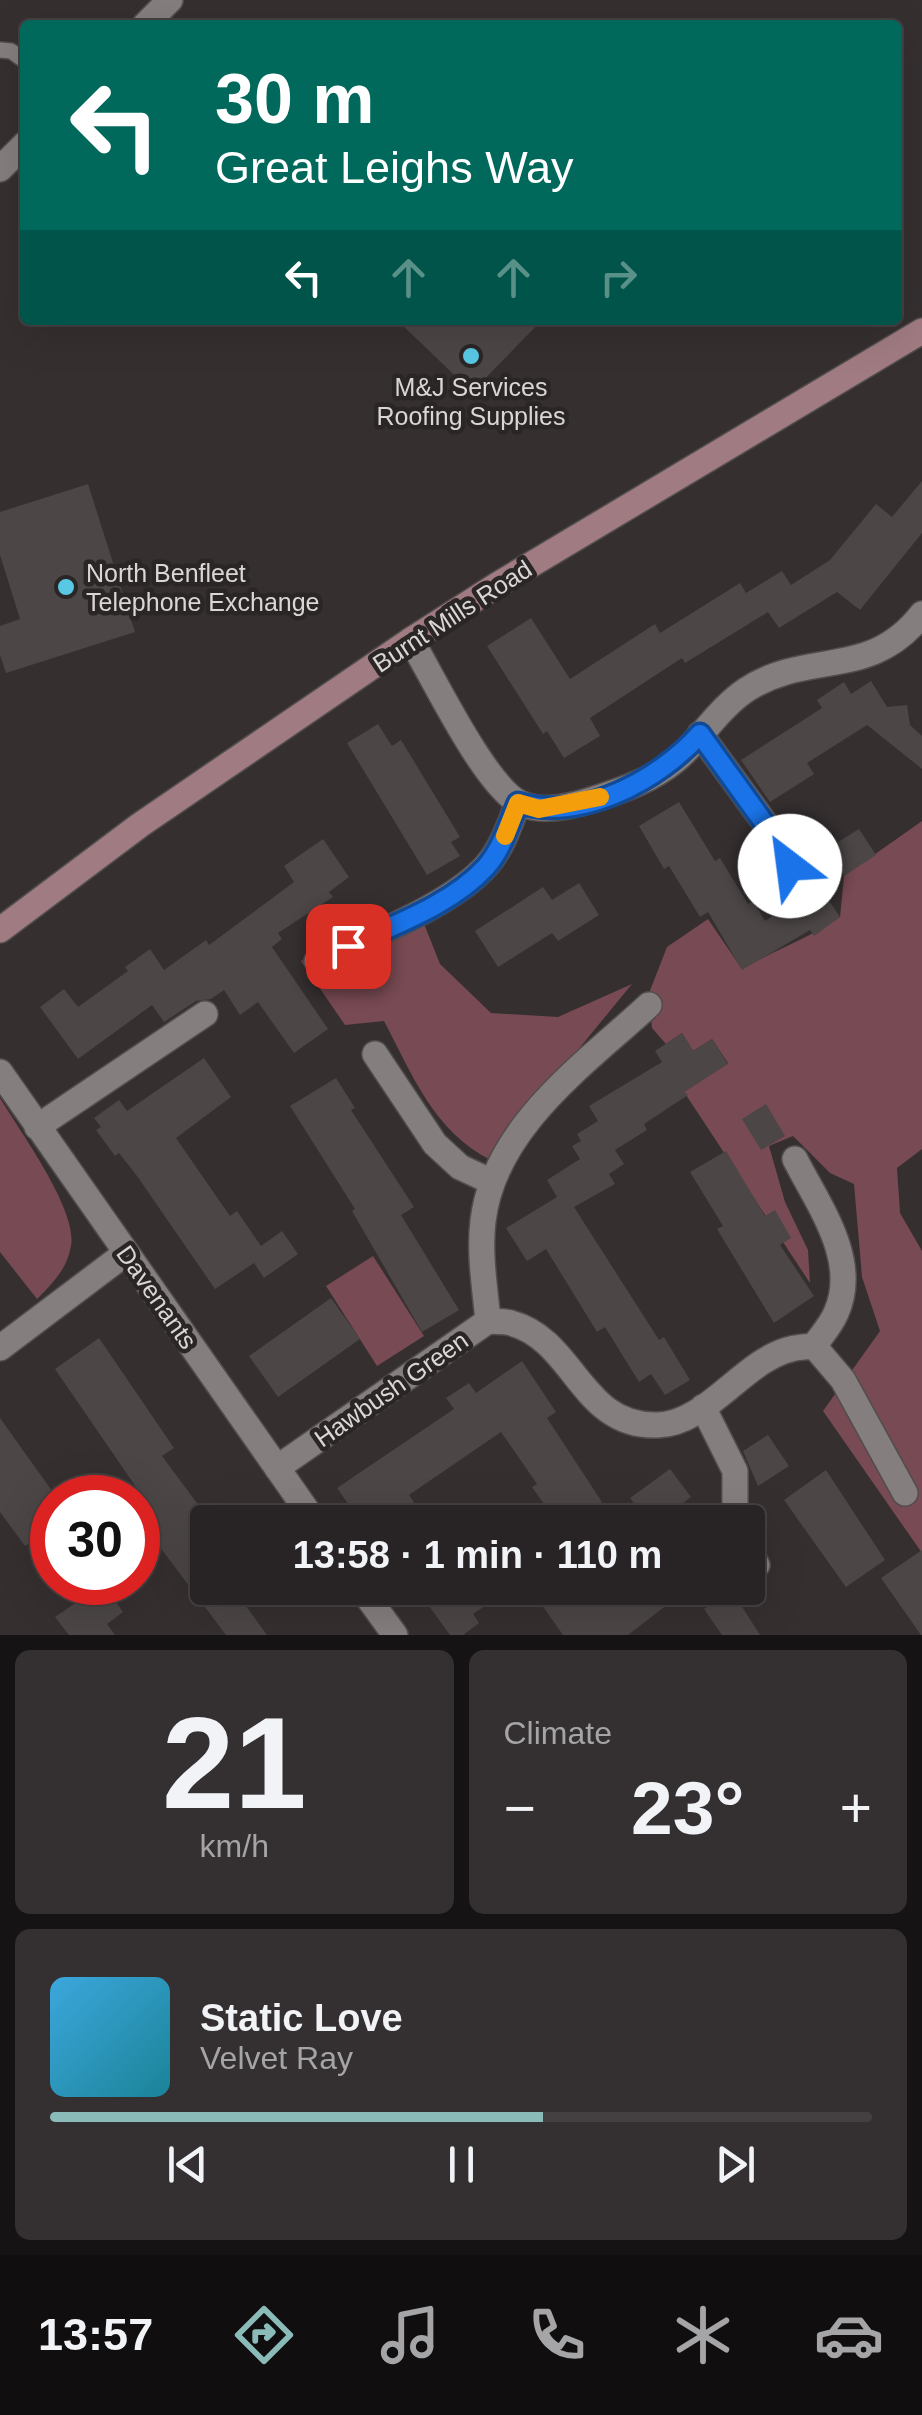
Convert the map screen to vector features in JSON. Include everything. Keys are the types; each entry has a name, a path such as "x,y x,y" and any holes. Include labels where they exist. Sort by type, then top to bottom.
{"street":[{"path":"150,20 170,0"},
{"path":"0,169 20,149"},
{"name":"Burnt Mills Road","path":"0,930 140,824 412,640 922,331"},
{"path":"412,640 492,775 518,803 539,809 580,804 623,790 661,771 746,690 780,674 874,655 918,630"},
{"path":"700,734 788,856 790,866 785,874 766,889"},
{"path":"317,961 409,918 461,888 486,867 500,847 518,803"},
{"name":"Hawbush Green","path":"277,1468 488,1321 483,1218 492,1182 506,1153 547,1098 649,1005"},
{"path":"37,1127 204,1014"},
{"path":"376,1054 435,1144 460,1167 492,1182"},
{"name":"Davenants","path":"0,1072 304,1505"},
{"path":"488,1321 512,1322 538,1337 595,1400 622,1420 664,1426 703,1407 755,1368 802,1348 836,1314 844,1286 838,1242 794,1159"},
{"path":"0,1348 126,1253"},
{"path":"802,1348 844,1380 905,1493"},
{"path":"703,1407 735,1471 735,1505"},
{"path":"373,1605 395,1635"}],"shaded area":[{"path":"922,821 922,1149 897,1168 900,1213 922,1251 922,1553 823,1411 880,1331 862,1277 854,1184 830,1173 793,1136 769,1146 785,1202 808,1250 810,1283 684,1092 728,1063 712,1039 693,1051 682,1033 666,1044 652,1028 649,993 667,947 708,919 742,969 840,917 844,876"},
{"path":"415,901 440,964 491,1013 558,1017 632,984 491,1160 471,1148 439,1118 384,1021 345,1025 301,961"},
{"path":"0,1098 57,1192 71,1231 66,1262 37,1299 0,1252"},
{"path":"373,1256 424,1336 377,1366 326,1286"}],"building":[{"name":"M&J Services Roofing Supplies","path":"402,325 537,325 472,392"},
{"path":"922,481 922,533 860,610 837,592 779,628 768,612 685,663 682,658 590,718 600,736 564,758 547,731 543,734 487,646 531,618 570,679 655,624 660,633 740,583 746,593 782,571 791,585 830,560 876,504 892,517"},
{"name":"North Benfleet Telephone Exchange","path":"88,484 135,632 6,673 0,655 0,626 20,619 0,555 0,512"},
{"path":"871,681 887,707 907,705 910,725 922,736 922,769 867,725 807,763 814,774 770,802 741,760 822,708 817,700 844,682 851,694"},
{"path":"378,724 392,746 401,740 460,837 451,842 460,856 427,875 347,743"},
{"path":"679,802 715,861 720,858 748,904 753,901 765,921 819,885 840,917 814,936 810,930 742,970 708,912 700,917 669,866 664,869 639,826"},
{"path":"859,829 876,855 844,876 827,849"},
{"path":"323,839 349,877 329,892 333,897 278,933 282,939 272,947 328,1029 294,1053 258,1002 240,1015 224,990 211,999 196,1001 164,1022 152,1005 78,1059 40,1007 64,989 78,1007 128,971 125,967 150,949 164,970 206,940 209,945 294,882 284,866"},
{"path":"579,883 599,915 558,941 552,933 498,967 475,931 543,887 552,900"},
{"path":"682,1033 693,1051 712,1039 728,1064 684,1092 688,1095 644,1124 647,1130 615,1150 624,1164 609,1174 615,1184 574,1207 659,1340 664,1337 690,1380 665,1395 651,1374 639,1382 605,1327 597,1332 546,1249 527,1261 506,1228 557,1197 547,1180 580,1159 572,1146 581,1141 577,1134 598,1121 589,1106 662,1062 655,1051"},
{"path":"204,1058 231,1097 176,1138 230,1216 237,1211 261,1246 282,1231 298,1254 264,1278 254,1263 215,1289 137,1176 119,1153 115,1156 96,1130 101,1127 94,1118 119,1100 127,1111"},
{"path":"336,1078 355,1108 351,1110 414,1207 401,1215 459,1310 422,1332 352,1211 355,1209 290,1106"},
{"path":"766,1104 785,1136 761,1150 742,1119"},
{"path":"726,1151 765,1216 775,1210 791,1238 780,1245 814,1296 774,1323 717,1229 723,1226 690,1172"},
{"path":"331,1298 360,1339 278,1397 249,1356"},
{"path":"99,1338 174,1448 162,1456 198,1505 190,1505 190,1587 160,1547 160,1475 128,1475 55,1369"},
{"path":"522,1361 556,1412 547,1418 602,1502 545,1505 532,1487 537,1484 501,1432 409,1495 414,1502 410,1505 349,1505 337,1488 454,1409 446,1398 469,1383 476,1393"},
{"path":"0,1418 41,1475 30,1475 30,1542 25,1546 0,1512"},
{"path":"768,1435 789,1466 758,1486 743,1451"},
{"path":"670,1469 691,1497 680,1505 635,1505 630,1498"},
{"path":"826,1470 885,1560 846,1587 784,1500"},
{"path":"922,1550 922,1635 921,1635 881,1578"},
{"path":"73,1605 118,1605 123,1612 107,1624 115,1635 69,1635 55,1617"},
{"path":"203,1605 245,1605 267,1635 226,1635"},
{"path":"428,1605 486,1605 473,1614 479,1623 463,1635 450,1635"},
{"path":"542,1605 667,1605 628,1635 563,1635"},
{"path":"710,1605 741,1605 760,1635 722,1635 704,1609"}],"slow traffic":[{"path":"505,836 518,803 539,809 580,804 600,797"}],"place":[{"name":"M&J Services Roofing Supplies","path":"471,356"},
{"name":"North Benfleet Telephone Exchange","path":"66,587"}],"route":[{"path":"348,946 409,918 461,888 486,867 500,847 518,803 539,809 580,804 623,790 661,771 700,734 788,856 790,866"}]}
